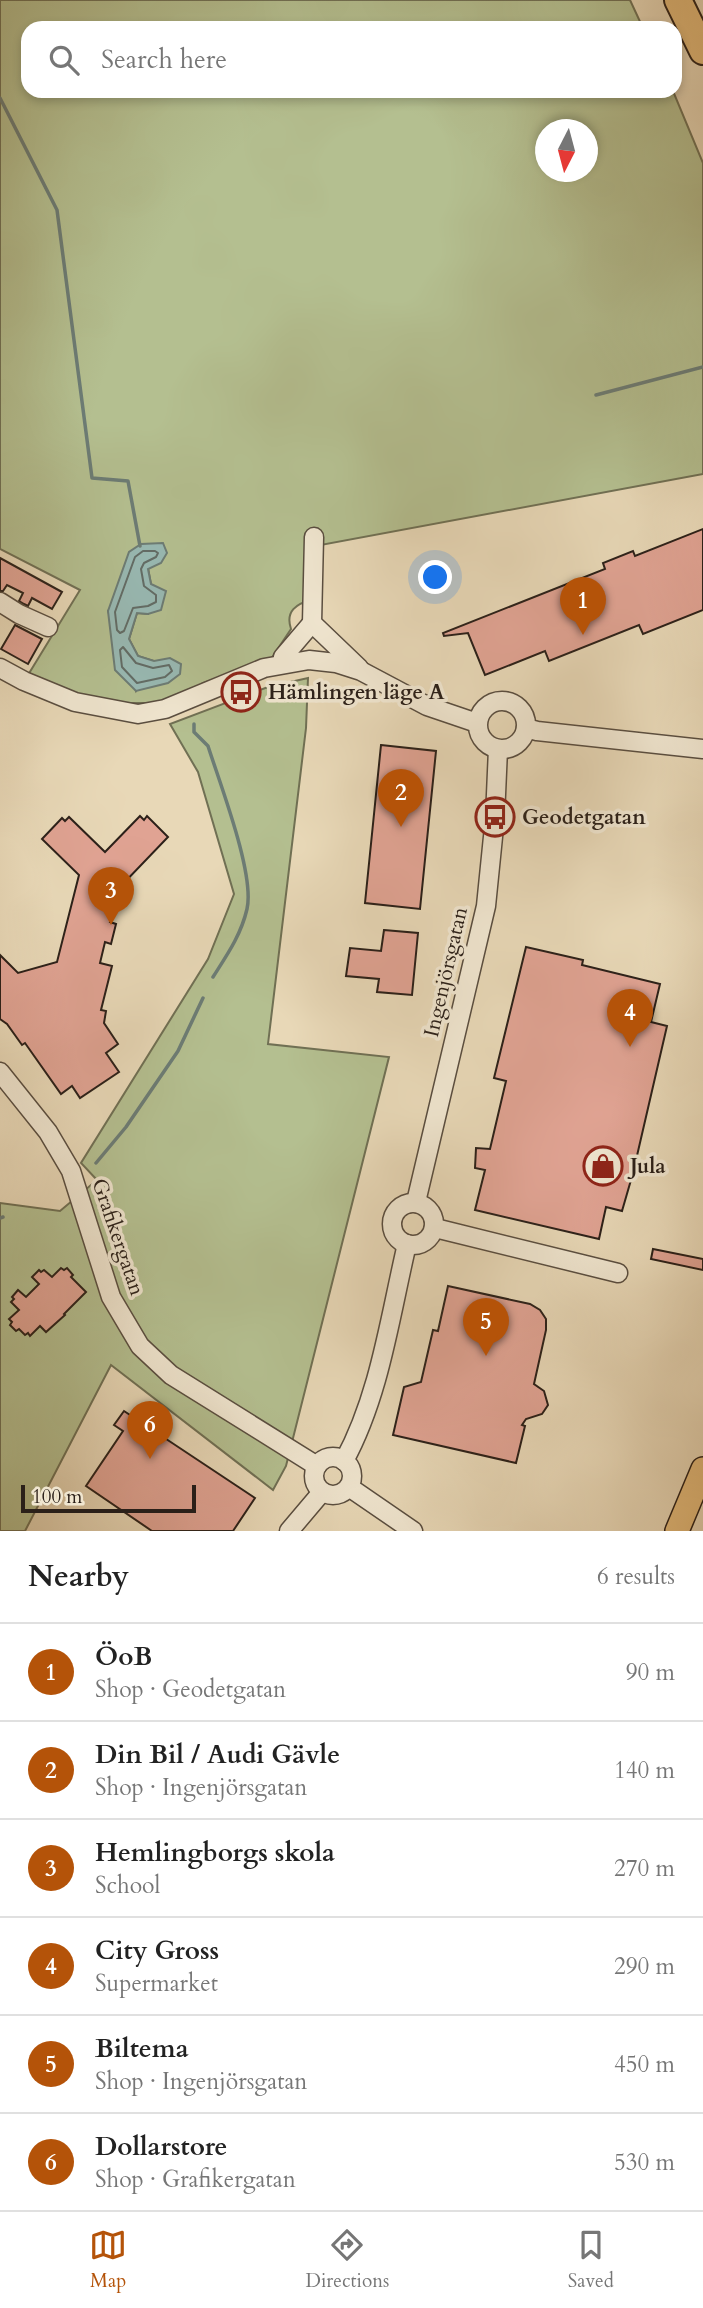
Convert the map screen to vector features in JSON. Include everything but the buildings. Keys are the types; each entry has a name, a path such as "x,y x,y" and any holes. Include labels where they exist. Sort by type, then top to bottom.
{"highway":[{"path":"678,0 703,38"},
{"path":"678,0 703,51"}],"main road":[{"path":"677,1531 703,1469"}],"street":[{"path":"282,663 283,657 312,623 314,537"},
{"path":"0,603 48,626"},
{"path":"312,623 361,671"},
{"path":"0,668 75,702 138,715 164,709 282,663 309,660 336,663 361,671 427,706 477,723"},
{"path":"501,700 520,709 524,714 526,728 519,742 513,747 498,749 485,743 480,737 477,723 482,709 501,700"},
{"path":"526,728 703,749"},
{"name":"Ingenjörsgatan","path":"416,1202 486,906 495,817 498,749"},
{"name":"Grafikergatan","path":"0,1072 48,1132 71,1171 111,1297 140,1346 171,1375 317,1466"},
{"path":"416,1202 429,1208 433,1214 435,1228 427,1240 414,1245 407,1244 396,1236 392,1223 397,1209 416,1202"},
{"path":"435,1228 618,1273"},
{"path":"344,1461 356,1439 372,1393 407,1244"},
{"path":"328,1458 344,1461 351,1468 349,1487 339,1495 332,1496 322,1492 314,1478 317,1466 328,1458"},
{"path":"349,1487 413,1531"},
{"path":"289,1531 322,1492"}],"green space":[{"path":"0,0 630,0 640,21 21,21 21,98 676,98 703,163 703,474 315,546 313,599 293,609 290,617 291,629 271,659 203,683 206,688 163,703 125,703 81,696 28,675 80,590 0,549","holes":["162,543 148,568 151,584 148,614 137,613 129,639 138,656 154,661 136,691 108,611"]},
{"path":"308,678 306,728 268,1044 389,1057 286,1466 273,1490 111,1365 25,1531 0,1531 0,1203 60,1211 97,1180 81,1163 208,959 234,894 198,772 170,724 268,687"}],"water":[{"path":"163,543 167,553 161,563 148,569 151,584 166,591 161,610 148,614 137,613 129,639 138,656 154,661 170,658 181,664 180,674 168,683 136,691 115,670 108,611 129,552 141,544"}],"waterway":[{"path":"0,98 57,210 92,478 128,481 140,546"},
{"path":"596,395 703,367"},
{"path":"194,724 194,732 208,746 228,805 246,874 248,894 241,928 213,977"},
{"path":"96,1163 126,1127 178,1051 203,998"}],"place":[{"name":"ÖoB","path":"583,635"},
{"name":"Hämlingen läge A","path":"241,692"},
{"name":"Geodetgatan","path":"495,817"},
{"name":"Din Bil / Audi Gävle","path":"401,827"},
{"name":"Hemlingborgs skola","path":"111,925"},
{"name":"City Gross","path":"630,1047"},
{"name":"Jula","path":"603,1166"},
{"name":"Biltema","path":"486,1356"},
{"name":"Dollarstore","path":"150,1459"}]}
